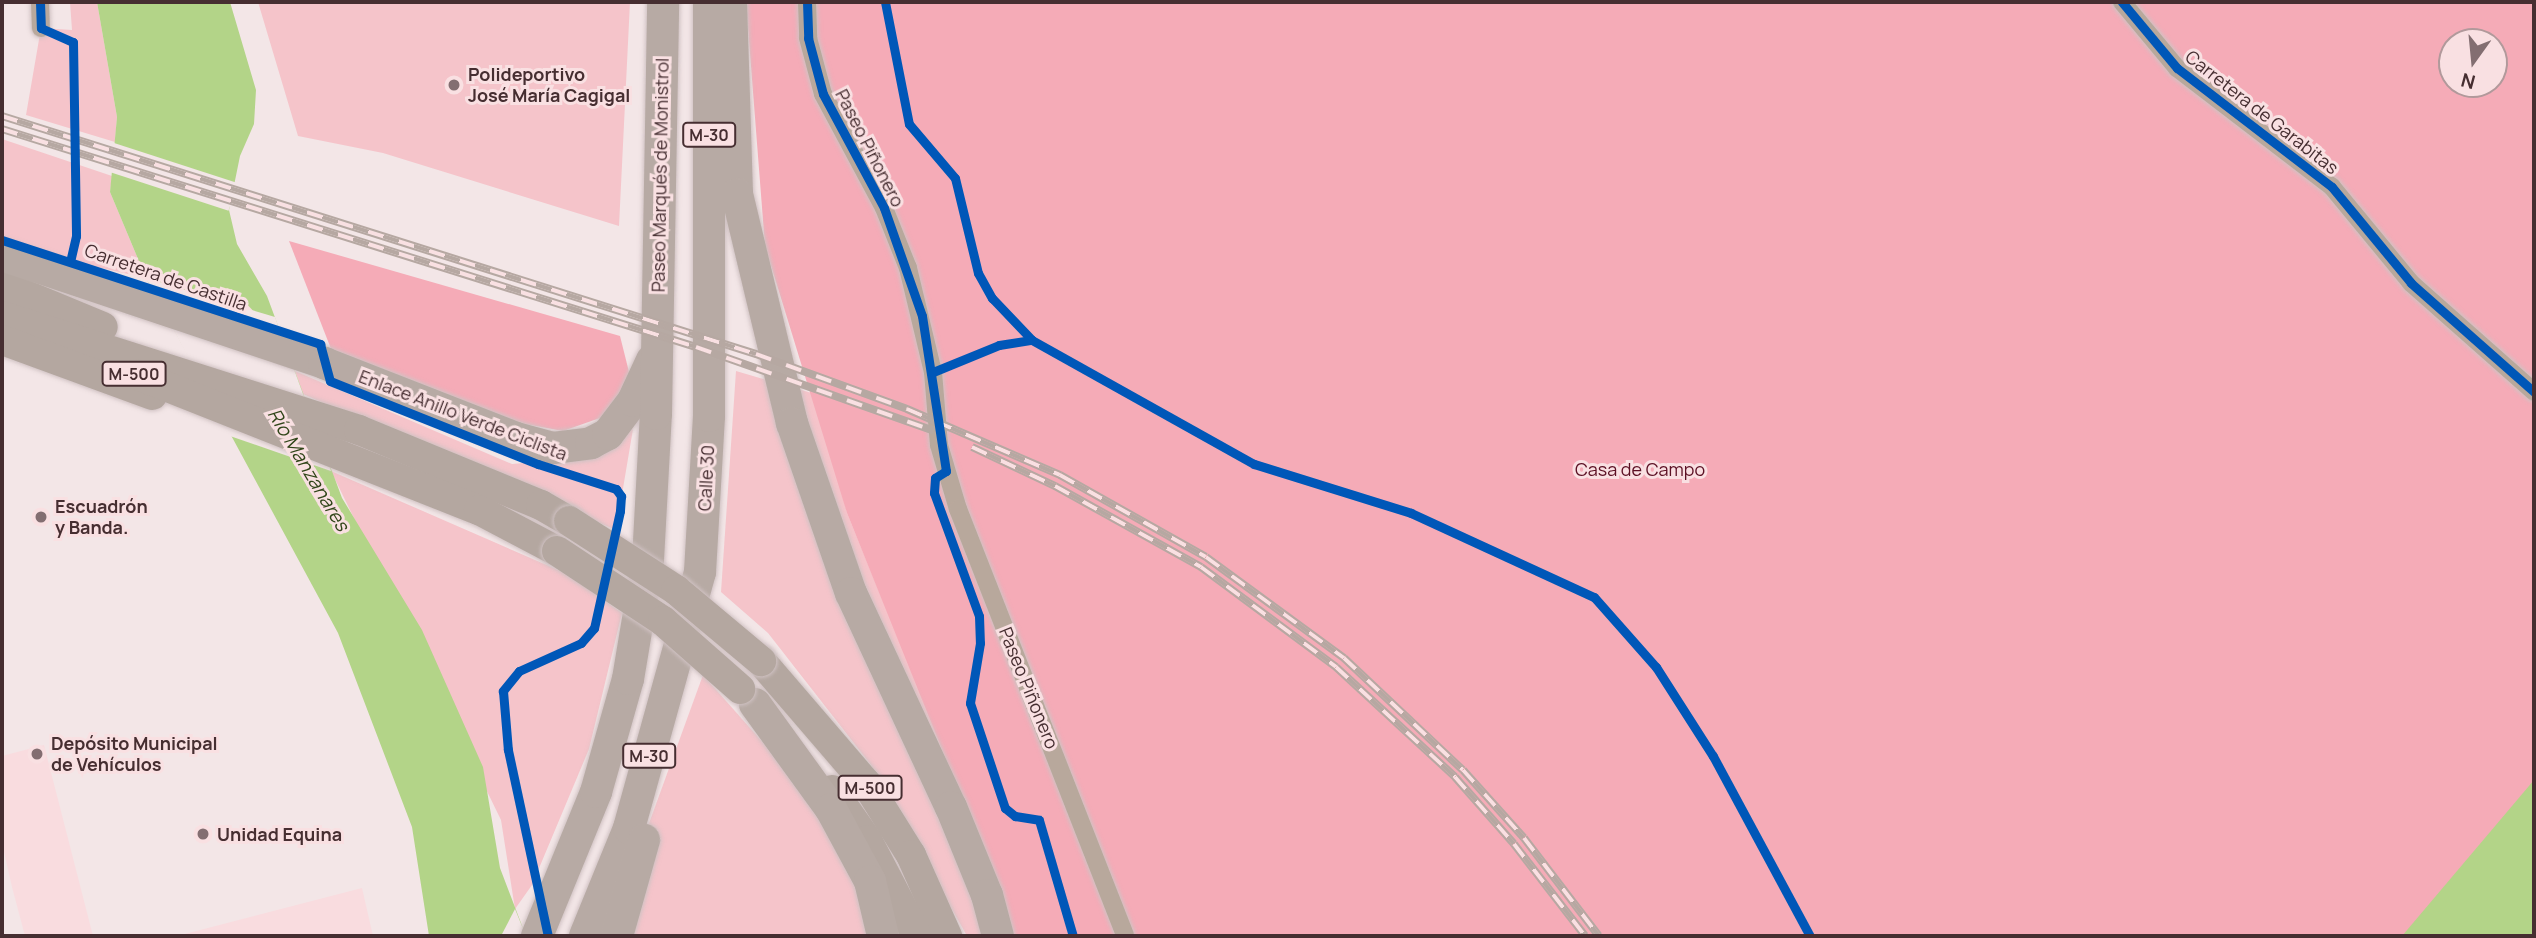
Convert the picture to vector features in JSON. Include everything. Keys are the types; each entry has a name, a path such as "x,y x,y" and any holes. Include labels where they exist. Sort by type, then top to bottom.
{"highway":[{"name":"Paseo Marqués de Monistrol","path":"656,349 663,2"},
{"name":"Calle 30","path":"585,936 629,828 700,572 709,415 709,2"},
{"path":"731,2 737,194 792,423 851,593 951,807 987,895 998,936"},
{"path":"2,255 324,363 554,448 591,443 608,433 633,401 656,349"},
{"name":"M-500","path":"2,285 122,336 187,360 247,391"},
{"name":"M-500","path":"2,316 247,391 359,430 569,521 676,590 761,662 866,783 911,855 947,936"},
{"name":"M-500","path":"2,316 268,428 478,510 557,551 663,621 747,697 843,802 917,936"},
{"name":"M-500","path":"2,340 141,392 268,428"},
{"name":"M-30","path":"537,936 557,894 596,792 628,679 648,560 656,349"},
{"name":"M-500","path":"2,357 96,376"},
{"path":"617,936 678,712 700,572"},
{"path":"747,697 831,809 870,881 884,936"}],"street":[{"path":"40,2 41,28"},
{"name":"Paseo Piñonero","path":"807,2 808,38 823,93 884,208 908,268 933,372 939,445 958,509 1125,936"},
{"name":"Carretera de Garabitas","path":"2122,2 2177,68 2332,187 2412,283 2534,392"}],"shaded area":[{"path":"70,2 97,2 117,117 115,142 26,115 41,28 72,30"},
{"name":"Polideportivo José María Cagigal","path":"258,2 630,2 619,226 383,153 298,136"},
{"path":"2,139 112,176 110,192 146,278 70,261 2,236"},
{"path":"295,371 512,464 582,458 633,429 616,530 303,394"},
{"path":"736,371 822,396 847,513 1020,936 967,936 871,765 768,633 721,592"},
{"path":"331,471 565,573 622,613 589,749 532,885 515,909 501,820"},
{"path":"703,675 796,780 898,936 608,936"},
{"path":"44,745 93,936 25,936 12,887 2,843 2,756"},
{"path":"362,888 373,936 177,936"}],"green space":[{"name":"Casa de Campo","path":"746,2 2534,2 2534,936 1011,936 999,891 847,513 765,246"},
{"path":"289,241 620,336 629,372 624,396 600,418 563,431 514,422 333,354"}],"water":[{"name":"Río Manzanares","path":"97,2 230,2 256,90 254,124 240,156 229,210 237,244 267,296 342,498 422,630 483,767 500,868 526,936 429,936 412,827 338,633 146,278 110,192 117,117"},
{"path":"2534,780 2534,936 2402,936"}],"pier":[{"path":"111,142 237,183 229,211 102,170"},
{"path":"146,278 275,317 331,471 230,436"},
{"path":"515,909 526,936 501,936"}],"railway":[{"path":"2,116 756,354 907,409 1060,475 1206,557 1344,658 1463,770 1524,838 1599,936"},
{"path":"2,129 696,347 934,431"},
{"path":"972,447 1055,486 1201,567 1336,667 1455,777 1514,844 1585,936"}],"cycle path":[{"name":"Carretera de Castilla","path":"40,2 41,28 73,42 76,236 70,261"},
{"path":"807,2 808,38 823,94 884,208 922,316 946,471 935,478 934,493 979,616 980,643 970,703 1005,808 1015,816 1039,820 1073,936"},
{"path":"885,2 909,124 955,178 978,273 992,298 1032,340"},
{"path":"2122,2 2177,68 2332,187 2411,283 2534,392"},
{"name":"Carretera de Castilla","path":"2,240 320,344 330,381 538,464 616,489 621,496 620,511 594,628 581,643 519,671 503,691 508,750 548,936"},
{"path":"933,372 999,345 1032,340 1254,464 1411,513 1594,597 1656,667 1713,756 1810,936"}],"place":[{"name":"Polideportivo José María Cagigal","path":"454,85"},
{"name":"Escuadrón y Banda.","path":"41,517"},
{"name":"Depósito Municipal de Vehículos","path":"37,754"},
{"name":"Unidad Equina","path":"203,834"}]}
